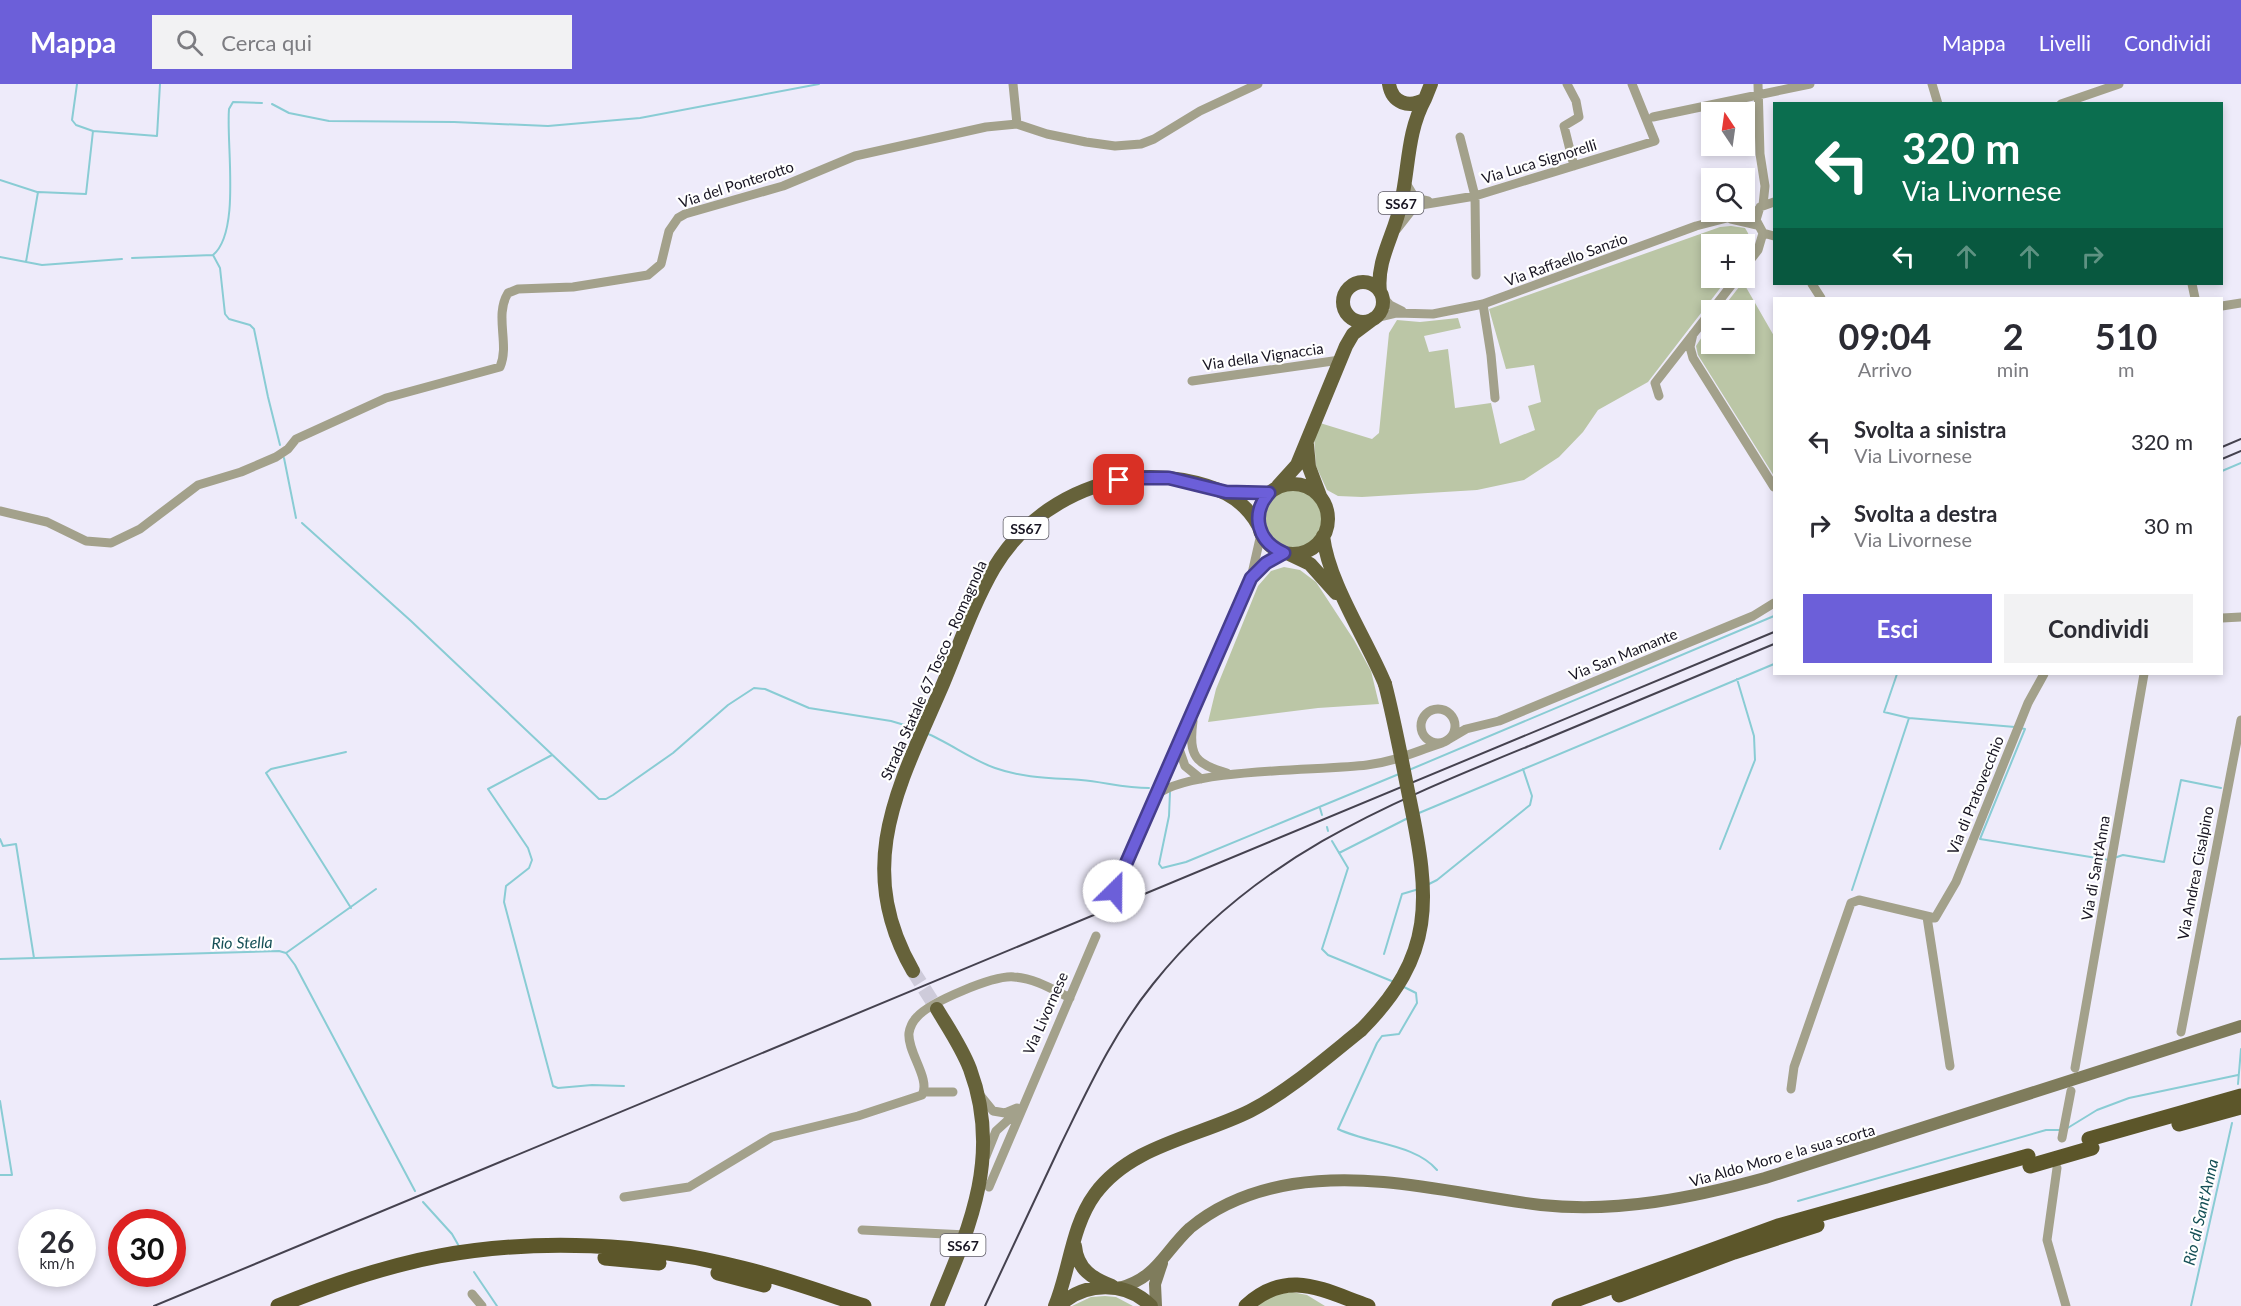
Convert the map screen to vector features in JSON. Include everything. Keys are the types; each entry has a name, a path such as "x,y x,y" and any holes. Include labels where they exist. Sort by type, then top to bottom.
{"highway":[{"path":"1588,1306 1734,1252 1799,1231 2241,1096"},
{"path":"2090,1143 2241,1107"},
{"path":"1552,1306 1566,1303 1778,1226 2029,1161"},
{"path":"278,1306 352,1279 439,1256 536,1247 632,1250 687,1262 833,1306"},
{"path":"304,1306 387,1278 443,1266 490,1259 595,1257 741,1267 864,1306"},
{"path":"1246,1306 1277,1286 1293,1283 1313,1287 1368,1306"},
{"path":"1313,1287 1326,1296 1334,1306"}],"main road":[{"name":"SS67","path":"1389,84 1406,119 1409,145"},
{"name":"SS67","path":"1395,99 1407,104 1419,103 1431,89"},
{"name":"SS67","path":"1260,529 1261,505 1271,491 1297,465 1346,346 1353,334 1374,318 1382,308 1378,280 1382,259 1390,240 1405,182 1409,145 1416,117 1431,89"},
{"name":"SS67","path":"1346,346 1347,333 1342,300 1344,294 1357,282 1369,276 1382,259"},
{"path":"1357,282 1370,283 1381,294"},
{"path":"1345,311 1354,320 1360,322 1374,318"},
{"name":"SS67","path":"1226,492 1247,508 1267,543 1286,553 1308,550 1323,536 1328,517 1309,467 1307,440"},
{"name":"Strada Statale 67 Tosco - Romagnola","path":"913,971 899,946 889,917 883,860 891,811 922,732 995,567 1019,536 1040,515 1085,490 1129,479 1178,479 1226,492"},
{"name":"SS67","path":"1226,492 1271,491 1287,484 1301,485 1313,490 1320,498"},
{"path":"1057,1306 1082,1216 1107,1179 1126,1164 1157,1148 1251,1110 1308,1073 1361,1030 1379,1012 1400,982 1414,953 1424,910 1420,847 1385,684 1371,650 1334,577 1323,536"},
{"path":"1286,553 1310,564 1350,611"},
{"name":"SS67","path":"937,1009 964,1055 976,1087 984,1133 984,1179"},
{"name":"Via Aldo Moro e la sua scorta","path":"1117,1288 1143,1280 1163,1261 1191,1228 1227,1204 1271,1188 1308,1182 1347,1180 1390,1183 1511,1201 1577,1207 1617,1207 1699,1195 1818,1162 2241,1026"},
{"name":"Via Livornese","path":"937,1306 967,1235 984,1179"},
{"path":"1074,1241 1076,1256 1083,1269 1095,1279 1144,1299 1151,1306"},
{"name":"Via Aldo Moro e la sua scorta","path":"1156,1306 1155,1284 1163,1261"},
{"path":"1057,1306 1080,1292 1117,1288"}],"street":[{"path":"1013,84 1017,124 1047,134 1115,146 1141,144 1154,139 1200,111 1258,84"},
{"path":"1567,84 1576,101 1579,117 1564,126 1574,166"},
{"name":"Via Luca Signorelli","path":"1430,202 1475,196 1655,141 1632,84"},
{"path":"1653,117 1758,89 1810,84"},
{"path":"1932,84 1937,102"},
{"path":"2067,102 2119,84"},
{"path":"1755,253 1758,249 1765,186 1760,154 1758,89"},
{"name":"Via del Ponterotto","path":"0,511 47,522 86,541 111,543 140,529 198,485 242,472 276,457 288,449 296,439 386,398 500,367 503,350 501,313 508,292 518,289 573,287 648,275 657,270 661,264 669,231 678,218 685,214 783,186 865,153 958,131 1017,124"},
{"path":"1460,137 1475,196 1476,275"},
{"path":"1405,182 1414,198 1430,202"},
{"path":"1765,186 1773,199"},
{"path":"1390,240 1411,211 1430,202"},
{"name":"Via Raffaello Sanzio","path":"1755,210 1773,202"},
{"name":"Via Raffaello Sanzio","path":"1374,318 1386,314 1444,313 1483,304 1711,222"},
{"name":"Via Raffaello Sanzio","path":"1738,222 1773,236"},
{"path":"1659,396 1655,383 1729,288"},
{"name":"Via Raffaello Sanzio","path":"1381,294 1395,308 1413,314"},
{"path":"2223,306 2241,303"},
{"path":"1483,304 1495,398"},
{"path":"1693,334 1690,347 1693,358 1773,486"},
{"name":"Via della Vignaccia","path":"1191,381 1340,360"},
{"name":"SS67","path":"1114,891 1251,578 1260,529"},
{"name":"SS67","path":"1251,578 1266,563 1286,553"},
{"name":"Via San Mamante","path":"1409,756 1445,741 1459,732 1499,721 1753,616 1773,603"},
{"path":"2223,618 2241,617"},
{"name":"Via di Pratovecchio","path":"1927,917 1932,919 1937,915 1956,882 2028,703 2043,675"},
{"name":"Via di Sant'Anna","path":"2075,1068 2144,675"},
{"path":"1197,705 1191,737 1197,761 1209,768 1232,775"},
{"path":"1156,795 1168,786 1202,779 1366,765 1409,756 1415,748 1424,716 1433,710 1448,712 1465,722 1486,724"},
{"path":"1420,725 1427,739 1445,741 1455,725 1448,712"},
{"name":"Via Andrea Cisalpino","path":"2181,1032 2241,720"},
{"path":"1178,746 1185,766 1202,779"},
{"path":"1791,1089 1794,1067 1851,903 1859,900 1927,917 1950,1066"},
{"name":"Via Livornese","path":"984,1179 1024,1103 1096,936"},
{"path":"924,1092 924,1082 910,1046 909,1036 914,1021 926,1009 984,984 1008,977 1033,981 1070,998"},
{"name":"SS67","path":"976,1087 981,1098 993,1112 1005,1113 1024,1103"},
{"path":"2063,1133 2071,1091"},
{"path":"624,1197 689,1187 772,1137 858,1116 914,1098 924,1092 954,1092"},
{"name":"Via Livornese","path":"984,1179 996,1131 1024,1103"},
{"path":"2057,1168 2047,1240 2066,1306"},
{"path":"861,1230 967,1235"},
{"path":"472,1294 482,1306"}],"green space":[{"path":"1720,227 1745,228 1748,234 1701,234 1701,288 1720,288 1711,300 1701,300 1701,313 1648,382 1598,410 1583,432 1559,457 1524,480 1477,490 1362,497 1338,496 1327,490 1316,466 1314,437 1320,423 1372,439 1379,433 1389,333 1397,320 1420,322 1458,318 1461,328 1424,336 1429,352 1448,349 1455,408 1491,403 1500,444 1535,430 1528,406 1541,402 1534,365 1506,369 1489,309"},
{"path":"1738,288 1746,288 1753,300 1729,300"},
{"path":"1755,303 1773,334 1773,474 1698,355 1696,346 1701,338 1701,354 1755,354"},
{"path":"1293,490 1304,492 1317,503 1322,519 1320,530 1309,543 1293,548 1282,546 1269,535 1264,519 1266,508 1277,495"},
{"path":"1284,567 1300,570 1316,582 1354,640 1371,671 1379,704 1318,708 1208,722 1216,689 1258,586 1271,571"},
{"path":"1292,1292 1307,1295 1325,1306 1254,1306 1274,1295"},
{"path":"1091,1297 1116,1297 1133,1306 1072,1306"}],"waterway":[{"path":"26,262 38,192 86,194 93,131 76,125 72,120 77,84"},
{"path":"93,131 157,136 160,84"},
{"path":"272,104 289,113 329,121 454,122 548,126 640,118 819,84"},
{"path":"132,258 213,255 222,244 230,208 229,109 233,102 262,103"},
{"path":"0,180 37,192"},
{"path":"213,255 220,268 225,314 229,319 250,325 254,329 280,445"},
{"path":"0,257 42,265 122,259"},
{"path":"284,458 296,518"},
{"path":"2223,471 2241,463"},
{"path":"302,523 411,621 599,799 606,799 613,795 673,753 728,705 754,688 765,689 809,708 891,721 918,729"},
{"path":"1409,770 1773,616"},
{"path":"1419,813 1773,664"},
{"path":"1897,675 1884,712 1909,718 2015,727"},
{"path":"1720,849 1755,760 1754,736 1737,679"},
{"path":"1852,890 1909,718"},
{"path":"2020,728 2025,729 1980,839 2109,860"},
{"path":"926,733 978,761 1016,774 1149,788"},
{"path":"346,752 271,769 266,773 351,908"},
{"path":"552,755 488,789 528,848 532,860 529,868 506,886 504,902 553,1086 558,1088 592,1085 624,1086"},
{"path":"1427,885 1437,880 1530,805 1532,796 1523,769"},
{"path":"1170,792 1169,816 1159,864 1162,868 1186,862 1399,774"},
{"path":"2114,858 2123,855 2164,862 2181,780 2221,788"},
{"path":"1320,808 1322,815"},
{"path":"1339,853 1408,818"},
{"path":"1327,827 1328,831"},
{"path":"0,839 3,846 16,844 34,958"},
{"path":"1332,841 1348,868 1322,949 1328,955 1394,982"},
{"path":"286,953 376,889"},
{"path":"1384,954 1402,894 1419,889"},
{"name":"Rio Stella","path":"0,959 279,951 286,953 295,965 415,1191"},
{"path":"1402,986 1416,993 1417,1003 1399,1034 1382,1036 1377,1043 1338,1129 1417,1155 1437,1170"},
{"name":"Rio di Sant'Anna","path":"2238,1084 2241,1049"},
{"path":"2066,1129 2097,1110 2129,1098 2238,1075"},
{"path":"0,1101 12,1175 0,1175"},
{"name":"Rio di Sant'Anna","path":"2191,1306 2232,1123"},
{"path":"1798,1201 2046,1130 2061,1130"},
{"name":"Rio Stella","path":"423,1202 452,1234 460,1248"},
{"name":"Rio Stella","path":"474,1272 497,1306"}],"tunnel":[{"path":"913,971 937,1009"}],"railway":[{"path":"2223,447 2241,439"},
{"path":"2223,459 2241,451"},
{"path":"154,1306 1773,632"},
{"path":"985,1306 1081,1103 1126,1022 1153,984 1192,940 1234,902 1278,869 1324,840 1373,814 1424,790 1773,644"}],"route":[{"path":"1114,891 1251,578 1266,563 1284,553 1267,543 1258,525 1258,511 1269,493 1226,492 1169,478 1119,480"}]}
